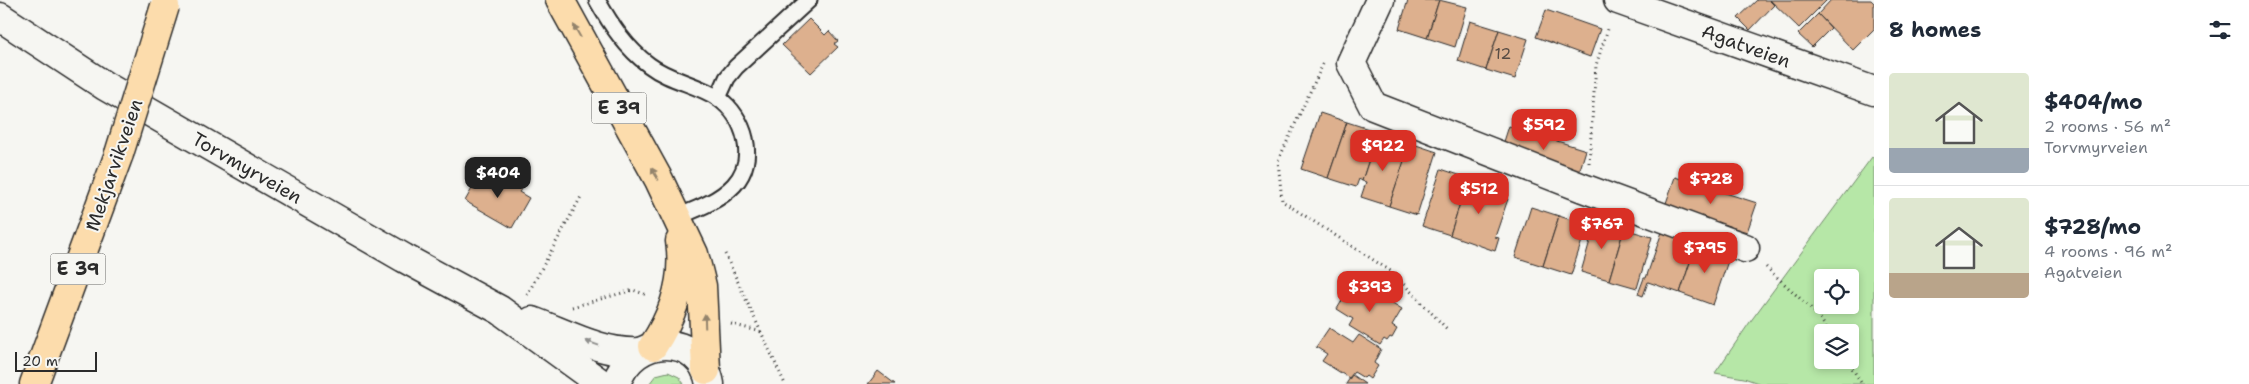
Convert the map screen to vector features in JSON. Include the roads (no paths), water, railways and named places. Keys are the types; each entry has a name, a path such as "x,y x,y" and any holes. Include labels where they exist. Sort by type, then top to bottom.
{"highway":[{"name":"E 39","path":"560,0 677,217 694,254 702,286 708,377"},
{"name":"Mekjarvikveien","path":"34,384 119,154 166,3"},
{"name":"E 39","path":"646,349 671,316 679,287 681,246 677,217"}],"main road":[{"path":"1380,0 1351,63 1373,106 1583,188 1745,248"},
{"name":"Agatveien","path":"1614,12 1874,91"},
{"name":"Torvmyrveien","path":"0,17 105,86 396,253 509,300 608,349 623,353 668,345 683,349 696,357 708,377"},
{"name":"Torvmyrveien","path":"509,300 602,384"},
{"path":"616,384 620,372 628,360 646,349"}],"lane":[{"path":"597,0 621,38 648,65 664,76 718,98 733,112 742,126 746,141 746,157 742,172 734,185 720,196 677,217"},
{"path":"718,98 727,78 736,67 809,0"}]}
